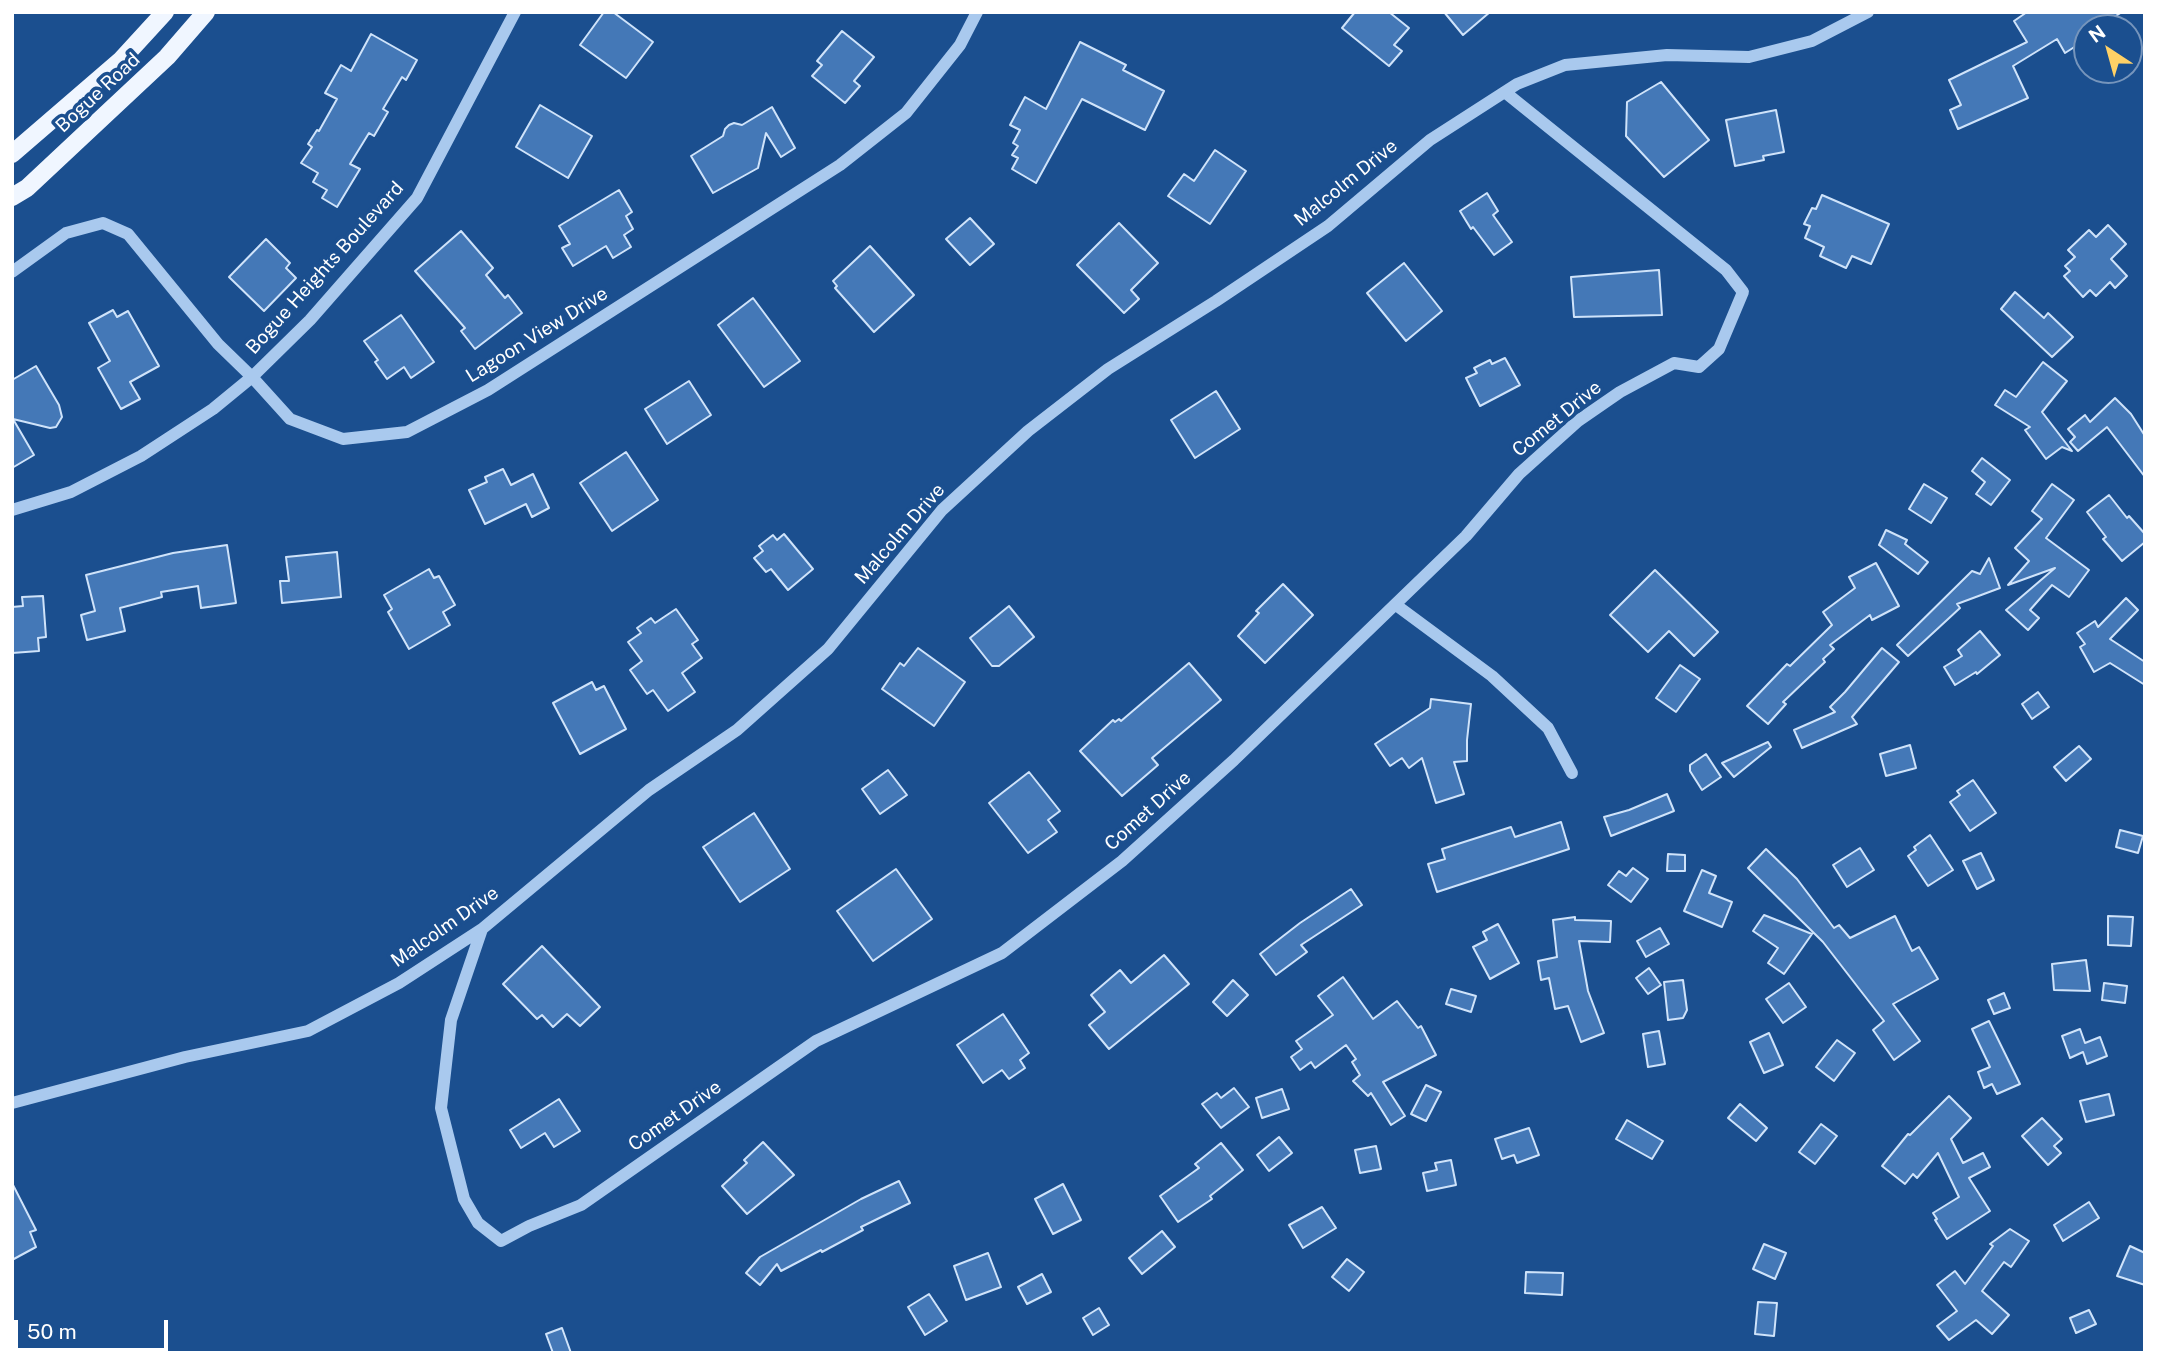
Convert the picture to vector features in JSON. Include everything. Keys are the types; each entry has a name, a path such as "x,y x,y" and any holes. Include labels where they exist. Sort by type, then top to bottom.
{"main road":[{"name":"Bogue Road","path":"12,154 121,60 165,12"},
{"name":"Bogue Road","path":"12,197 27,188 167,57 206,12"}],"street":[{"name":"Bogue Heights Boulevard","path":"12,510 71,492 141,456 213,409 252,377 310,320 417,198 515,12"},
{"name":"Lagoon View Drive","path":"12,272 66,233 103,223 128,234 218,344 290,419 343,439 407,432 488,390 840,165 906,113 960,45 977,12"},
{"name":"Malcolm Drive","path":"12,1103 185,1057 308,1031 398,983 482,929 649,790 737,730 828,649 942,510 1028,431 1108,369 1328,226 1430,140 1517,84 1565,65 1667,55 1749,57 1812,41 1868,12"},
{"name":"Comet Drive","path":"482,929 451,1020 442,1108 464,1199 478,1223 501,1241 529,1226 581,1205 816,1041 1002,953 1122,861 1234,760 1396,605 1466,536 1519,474 1578,421 1620,392 1674,363 1699,367 1719,349 1743,292 1726,270 1690,238 1506,93"},
{"path":"1396,605 1492,676 1548,728 1572,773"}],"building":[{"path":"604,12 613,12 653,42 626,78 580,45"},
{"path":"1355,12 1389,12 1409,28 1394,45 1402,51 1389,66 1342,28"},
{"path":"1444,12 1490,12 1463,35"},
{"path":"2027,12 2122,12 2073,14 2073,48 2065,53 2057,39 2013,66 2028,98 1958,129 1950,110 1961,105 1949,80 2027,42 2014,21"},
{"path":"842,31 874,57 854,81 860,86 845,103 812,76 822,65 817,61"},
{"path":"371,34 417,60 406,80 402,77 383,109 388,112 374,136 369,133 350,164 360,169 337,207 322,198 327,190 313,182 318,173 301,163 312,147 308,144 317,130 319,131 337,99 325,93 341,65 351,71"},
{"path":"1080,42 1126,65 1123,70 1164,91 1145,130 1082,99 1036,183 1012,169 1018,158 1012,155 1018,146 1013,143 1020,130 1010,125 1025,97 1046,109"},
{"path":"1661,82 1709,140 1664,177 1626,136 1627,102"},
{"path":"540,105 592,136 568,178 516,147"},
{"path":"772,107 795,148 781,157 766,133 758,168 713,193 691,156 723,136 729,125 742,125"},
{"path":"1776,110 1784,152 1763,156 1764,160 1735,166 1726,120"},
{"path":"1215,150 1246,171 1210,224 1168,196 1184,174 1194,181"},
{"path":"619,190 632,212 626,216 633,229 624,235 631,247 613,258 606,246 573,266 562,248 570,244 559,226"},
{"path":"1487,193 1498,211 1493,215 1512,242 1494,255 1473,227 1471,229 1460,211"},
{"path":"1822,195 1889,224 1871,264 1852,256 1846,268 1820,256 1824,247 1805,238 1810,226 1804,224 1812,208 1816,209"},
{"path":"970,218 994,244 970,265 946,239"},
{"path":"1119,223 1158,263 1131,290 1139,299 1124,313 1077,265"},
{"path":"2108,225 2126,244 2111,259 2127,276 2115,288 2110,282 2096,296 2090,290 2083,297 2064,276 2070,271 2065,266 2075,257 2068,250 2089,230 2096,237"},
{"path":"461,231 493,268 486,275 505,298 508,295 522,313 475,349 461,331 465,328 415,271"},
{"path":"266,239 290,263 286,268 296,278 264,311 229,277"},
{"path":"870,246 914,295 874,332 835,288 837,286 833,281"},
{"path":"1404,263 1442,311 1406,341 1367,293"},
{"path":"1659,270 1662,315 1574,317 1571,277"},
{"path":"2015,292 2044,318 2048,313 2073,337 2052,357 2001,309"},
{"path":"753,298 800,361 764,387 718,325"},
{"path":"113,310 117,317 128,311 159,366 130,382 140,399 121,409 98,368 110,361 89,323"},
{"path":"401,315 434,362 411,378 404,367 387,379 375,362 378,360 364,341"},
{"path":"1505,358 1520,385 1480,406 1466,378 1477,373 1474,368 1490,360 1492,364"},
{"path":"2043,362 2067,381 2042,412 2072,451 2062,447 2046,459 2025,430 2030,427 1995,405 2005,390 2016,397"},
{"path":"36,366 59,405 62,417 56,427 50,428 13,419 34,455 12,468 12,380"},
{"path":"689,381 711,415 667,444 645,409"},
{"path":"1216,391 1240,429 1195,458 1171,420"},
{"path":"2115,398 2131,414 2145,436 2145,477 2107,427 2078,451 2070,442 2075,437 2068,429 2085,415 2090,422"},
{"path":"626,452 658,500 612,531 580,483"},
{"path":"1982,458 2010,480 1991,505 1976,494 1985,482 1972,471"},
{"path":"503,469 511,485 533,474 549,508 532,517 526,504 485,524 469,490 487,482 485,477"},
{"path":"1924,484 1947,498 1931,523 1909,509"},
{"path":"2052,484 2074,500 2046,538 2089,570 2069,597 2052,585 2030,610 2039,618 2028,630 2006,610 2055,568 2008,585 2029,561 2015,548 2042,519 2032,511"},
{"path":"2109,495 2127,518 2129,516 2145,534 2145,542 2122,561 2103,539 2106,537 2087,512"},
{"path":"1886,530 1907,540 1905,544 1928,562 1918,574 1879,545"},
{"path":"784,534 813,569 788,590 771,569 766,572 754,558 763,551 759,546 773,535 777,540"},
{"path":"227,545 236,603 201,608 198,586 161,592 162,597 120,608 125,631 87,640 81,615 95,611 86,575 173,553"},
{"path":"337,552 341,597 282,603 280,581 289,581 286,557"},
{"path":"1989,558 2000,588 1957,604 1960,608 1908,656 1897,645 1972,571 1980,574"},
{"path":"1876,563 1899,606 1872,620 1870,615 1830,645 1834,649 1823,659 1825,662 1783,702 1786,704 1768,724 1747,706 1787,664 1790,666 1832,625 1823,612 1855,588 1849,577"},
{"path":"429,569 434,578 439,576 455,605 443,612 450,625 409,649 388,612 392,609 384,595"},
{"path":"1655,570 1718,632 1694,656 1669,631 1648,652 1610,615"},
{"path":"1283,584 1313,615 1265,663 1238,636 1259,613 1256,611"},
{"path":"43,596 46,637 38,638 39,651 12,653 12,607 23,606 22,597"},
{"path":"2126,598 2138,610 2110,639 2145,662 2145,685 2110,663 2094,672 2080,647 2085,644 2077,633 2095,621 2098,627"},
{"path":"1009,606 1034,637 999,666 992,666 970,638"},
{"path":"676,609 698,640 692,644 702,658 682,673 695,692 668,711 653,690 647,694 630,670 642,661 628,642 641,633 637,628 651,618 655,623"},
{"path":"1980,631 2000,655 1977,674 1976,672 1955,685 1944,667 1962,656 1958,650"},
{"path":"918,648 965,682 934,726 882,689 900,663 904,666"},
{"path":"1882,648 1899,662 1852,717 1857,724 1802,748 1794,730 1835,712 1830,707"},
{"path":"1189,663 1221,700 1152,758 1158,765 1122,796 1080,751 1113,720 1121,721"},
{"path":"1680,665 1700,679 1676,712 1656,698"},
{"path":"592,682 596,690 604,686 626,729 580,754 553,703"},
{"path":"2038,692 2049,707 2032,719 2022,704"},
{"path":"1431,699 1471,704 1467,761 1454,762 1464,794 1436,803 1422,758 1409,768 1402,758 1390,766 1375,744 1430,708"},
{"path":"1768,742 1771,747 1734,777 1722,763"},
{"path":"1910,745 1916,768 1886,776 1880,754"},
{"path":"2079,746 2091,759 2066,781 2054,767"},
{"path":"1706,754 1721,777 1702,790 1690,771 1690,765"},
{"path":"888,770 907,795 880,814 862,789"},
{"path":"1029,772 1060,811 1048,820 1057,832 1028,853 989,803"},
{"path":"1973,780 1996,813 1970,831 1950,802 1960,795 1957,791"},
{"path":"1667,794 1674,811 1611,836 1604,817"},
{"path":"754,813 790,869 740,902 703,847"},
{"path":"1561,822 1569,849 1437,892 1428,864 1445,859 1442,849 1511,827 1515,837"},
{"path":"2120,830 2143,836 2138,853 2116,847"},
{"path":"1930,835 1953,870 1928,886 1908,856 1916,850 1914,847"},
{"path":"1860,848 1874,870 1847,887 1833,865"},
{"path":"1766,849 1797,879 1834,928 1839,925 1850,938 1895,916 1912,951 1919,947 1938,979 1893,1004 1920,1041 1894,1060 1873,1030 1884,1021 1823,942 1748,868"},
{"path":"1981,853 1994,880 1977,889 1963,861"},
{"path":"1668,854 1685,855 1685,871 1667,871"},
{"path":"1633,868 1648,879 1631,902 1608,885 1619,871 1626,876"},
{"path":"896,869 932,919 873,961 837,911"},
{"path":"1702,870 1716,876 1709,893 1732,902 1722,927 1684,911"},
{"path":"1351,889 1362,905 1301,945 1307,952 1276,975 1260,954"},
{"path":"1764,915 1812,934 1784,974 1768,963 1778,948 1753,931"},
{"path":"2108,916 2133,917 2131,946 2108,945"},
{"path":"1575,917 1575,920 1611,921 1610,942 1579,941 1588,991 1604,1033 1581,1042 1568,1006 1555,1009 1549,978 1541,980 1538,961 1557,957 1553,920"},
{"path":"1498,924 1519,963 1490,979 1473,947 1487,940 1483,932"},
{"path":"1660,928 1669,944 1646,957 1637,941"},
{"path":"542,946 600,1007 580,1026 567,1014 553,1027 542,1015 537,1019 503,984"},
{"path":"1164,955 1189,984 1109,1049 1089,1025 1105,1012 1091,995 1120,970 1131,983"},
{"path":"2086,960 2090,991 2054,990 2052,964"},
{"path":"1649,968 1661,985 1648,994 1636,978"},
{"path":"1343,977 1373,1019 1397,1001 1418,1028 1421,1026 1436,1055 1383,1082 1405,1116 1391,1125 1371,1093 1368,1096 1353,1081 1360,1075 1352,1062 1356,1059 1346,1045 1315,1068 1311,1062 1300,1070 1291,1057 1302,1049 1296,1041 1333,1015 1318,996"},
{"path":"1233,980 1248,995 1227,1016 1213,1002"},
{"path":"1683,980 1687,1010 1683,1018 1668,1020 1664,982"},
{"path":"1789,983 1806,1007 1783,1023 1766,999"},
{"path":"2104,983 2127,986 2125,1003 2102,1000"},
{"path":"1451,989 1476,996 1471,1012 1446,1004"},
{"path":"2004,993 2010,1008 1994,1014 1988,1000"},
{"path":"1003,1014 1029,1053 1020,1060 1025,1068 1009,1079 1002,1070 983,1083 957,1045"},
{"path":"1989,1021 2020,1084 1997,1094 1992,1084 1984,1088 1978,1072 1990,1067 1972,1029"},
{"path":"2080,1029 2085,1043 2100,1037 2107,1056 2087,1064 2083,1052 2070,1058 2062,1036"},
{"path":"1659,1031 1665,1064 1648,1067 1643,1034"},
{"path":"1769,1033 1783,1065 1764,1073 1750,1042"},
{"path":"1837,1040 1855,1053 1834,1081 1816,1067"},
{"path":"1426,1085 1441,1092 1426,1121 1411,1114"},
{"path":"1234,1088 1249,1107 1221,1128 1202,1104 1217,1093 1221,1098"},
{"path":"1282,1089 1289,1109 1262,1118 1256,1098"},
{"path":"2109,1094 2114,1115 2086,1122 2080,1101"},
{"path":"1949,1096 1971,1118 1951,1139 1963,1163 1983,1153 1990,1167 1969,1178 1990,1211 1947,1239 1933,1213 1959,1197 1938,1153 1917,1178 1913,1174 1905,1184 1882,1166 1908,1134"},
{"path":"559,1099 580,1131 554,1147 545,1133 521,1148 510,1130"},
{"path":"1740,1104 1767,1128 1756,1141 1728,1118"},
{"path":"2042,1118 2062,1139 2054,1146 2061,1153 2048,1165 2022,1136"},
{"path":"1627,1120 1663,1141 1652,1159 1616,1139"},
{"path":"1821,1124 1837,1136 1815,1164 1799,1152"},
{"path":"1529,1128 1539,1155 1517,1163 1514,1155 1502,1159 1495,1139"},
{"path":"1279,1137 1292,1153 1269,1171 1257,1155"},
{"path":"763,1142 794,1175 747,1214 722,1186 747,1163 744,1160"},
{"path":"1221,1143 1243,1170 1210,1196 1212,1199 1178,1222 1160,1196 1199,1168 1195,1164"},
{"path":"1376,1146 1381,1169 1360,1173 1355,1150"},
{"path":"1451,1160 1456,1185 1427,1191 1423,1173 1437,1170 1435,1163"},
{"path":"899,1181 910,1203 861,1227 863,1230 822,1252 821,1250 781,1271 777,1264 760,1285 746,1273 760,1257 861,1199"},
{"path":"12,1183 36,1230 30,1232 36,1247 12,1260"},
{"path":"1063,1184 1081,1220 1053,1234 1035,1199"},
{"path":"2089,1202 2099,1218 2063,1241 2054,1225"},
{"path":"1322,1207 1336,1228 1303,1248 1289,1225"},
{"path":"2010,1229 2029,1241 2011,1267 2004,1262 1982,1291 2009,1315 1992,1334 1976,1320 1949,1340 1937,1326 1957,1311 1937,1285 1955,1271 1965,1284 1993,1246 1990,1244"},
{"path":"1162,1231 1175,1247 1142,1274 1129,1258"},
{"path":"1764,1244 1786,1253 1775,1279 1753,1269"},
{"path":"2130,1246 2145,1253 2145,1285 2117,1276"},
{"path":"988,1253 1001,1287 966,1300 954,1266"},
{"path":"1347,1259 1364,1272 1349,1291 1332,1277"},
{"path":"1526,1272 1563,1273 1562,1295 1525,1293"},
{"path":"1042,1274 1051,1292 1027,1304 1018,1287"},
{"path":"929,1294 947,1321 925,1335 908,1307"},
{"path":"1758,1302 1777,1303 1774,1336 1755,1334"},
{"path":"1099,1308 1109,1325 1093,1335 1083,1318"},
{"path":"2089,1310 2096,1324 2076,1333 2070,1318"},
{"path":"562,1328 571,1353 553,1353 546,1334"}]}
